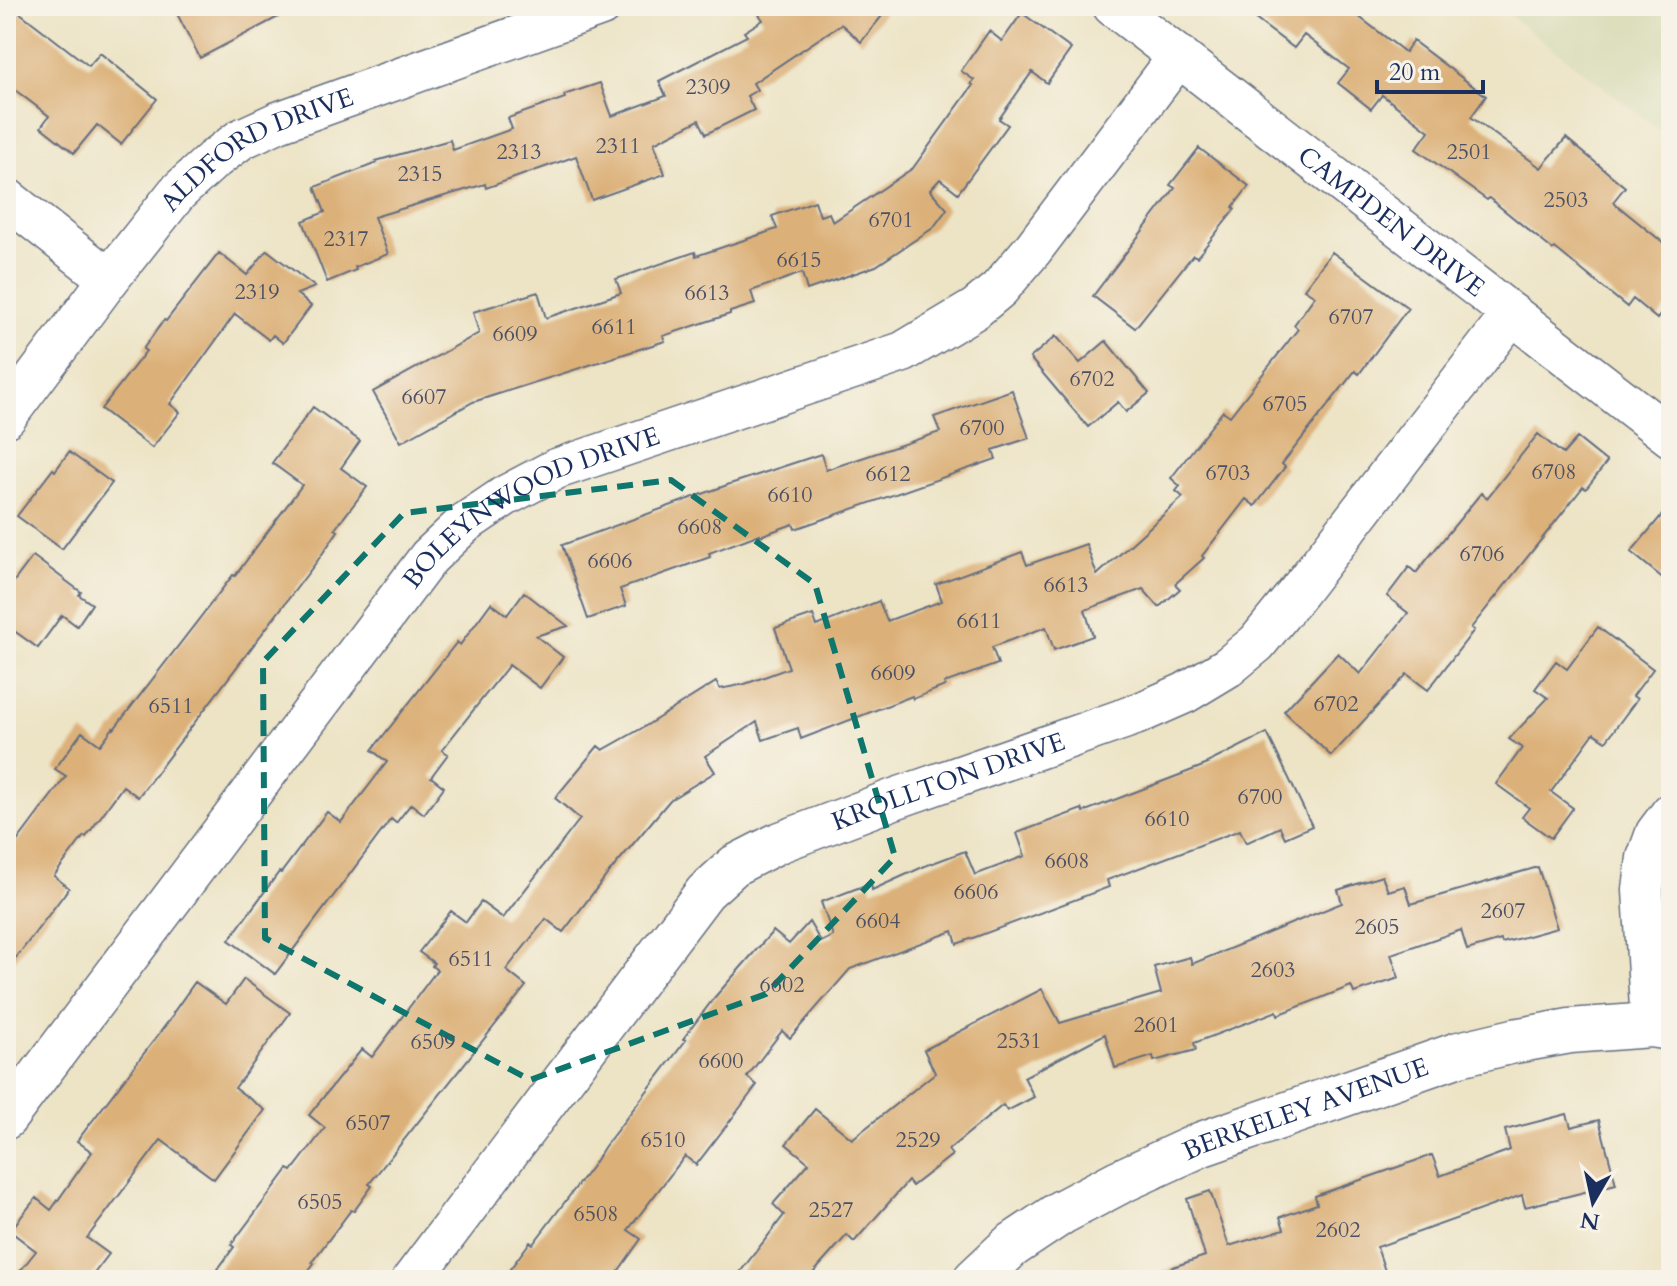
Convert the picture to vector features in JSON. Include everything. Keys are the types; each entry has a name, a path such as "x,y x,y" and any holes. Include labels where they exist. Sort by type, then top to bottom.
{"street":[{"name":"ALDFORD DRIVE","path":"6,417 177,193 241,139 278,122 601,6"},
{"name":"CAMPDEN DRIVE","path":"1113,6 1671,437"},
{"name":"BOLEYNWOOD DRIVE","path":"6,1119 429,557 465,523 505,496 556,469 903,352 975,309 999,289 1033,249 1179,56"},
{"path":"6,198 109,279"},
{"name":"KROLLTON DRIVE","path":"412,1280 705,892 735,865 778,843 879,804 1135,715 1185,693 1228,667 1257,643 1299,591 1512,314"},
{"path":"1661,1027 1643,890 1647,858 1656,833 1671,813"},
{"name":"BERKELEY AVENUE","path":"975,1280 1011,1246 1062,1212 1202,1144 1459,1054 1570,1031 1661,1027"}],"highlighted area":[{"path":"671,480 815,584 895,857 766,994 530,1080 265,938 263,662 404,513"}],"shaded area":[{"path":"1497,6 1671,6 1671,138"}],"building":[{"path":"6,6 11,6 89,66 100,53 157,99 121,144 97,125 74,153 41,127 49,116 6,83"},
{"path":"173,6 299,6 200,58"},
{"path":"753,6 890,6 861,42 841,24 753,83 757,90 747,96 754,110 706,134 699,120 654,143 665,174 592,200 576,156 486,188 485,184 374,217 388,254 327,282 303,221 325,212 315,187 376,161 450,140 453,150 512,129 508,118 600,83 612,116 666,96 659,81 747,36 744,32 763,20"},
{"path":"1238,6 1345,6 1405,52 1413,41 1486,96 1471,117 1541,168 1566,138 1625,187 1613,202 1671,249 1671,302 1657,319 1633,299 1627,307 1489,198 1487,200 1416,149 1429,131 1382,95 1371,109 1338,83 1349,69 1304,35 1294,48"},
{"path":"1022,13 1071,49 1047,83 1032,72 999,119 1008,125 958,193 940,179 930,190 947,209 933,228 876,266 807,290 802,273 751,291 755,304 663,336 665,341 473,402 401,442 373,392 479,333 473,312 538,292 546,318 621,293 616,279 777,229 772,216 815,201 820,216 829,213 833,222 913,168 973,85 974,80 961,71 989,31 1002,41"},
{"path":"1199,148 1249,186 1197,257 1193,255 1135,328 1093,296 1175,188 1170,185"},
{"path":"267,250 315,287 297,294 311,306 283,343 273,335 269,340 235,314 170,404 180,412 152,448 101,409 146,351 143,349 164,320 219,253 247,275"},
{"path":"1332,252 1408,308 1359,374 1355,371 1282,464 1285,467 1255,506 1246,499 1202,556 1204,558 1175,584 1180,589 1159,607 1143,589 1085,610 1093,636 1054,650 1046,627 992,647 998,664 944,683 945,686 913,699 912,696 801,739 798,728 763,740 757,722 705,756 715,772 670,800 563,932 546,919 506,970 526,986 369,1184 372,1186 312,1262 302,1280 210,1280 234,1247 231,1245 288,1169 292,1171 325,1128 309,1115 362,1049 372,1057 437,970 432,966 434,963 419,952 451,911 466,922 481,902 503,918 580,819 555,798 598,746 603,750 716,682 720,689 745,684 789,668 775,628 813,615 817,626 879,601 887,621 942,601 936,584 1022,552 1027,565 1086,544 1097,575 1183,497 1176,491 1180,486 1171,478 1223,411 1230,416 1298,329 1294,325 1315,296 1304,289"},
{"path":"1056,336 1080,363 1106,341 1149,393 1126,412 1118,402 1088,427 1030,358"},
{"path":"1012,390 1029,438 993,450 996,459 795,529 793,524 709,553 710,557 620,589 626,606 588,619 562,545 821,454 826,470 940,432 934,417"},
{"path":"313,407 360,441 341,468 367,487 335,529 338,531 318,560 138,797 123,786 54,876 69,888 6,971 6,856 66,776 55,769 82,732 100,745 235,576 302,485 272,463"},
{"path":"1538,434 1563,454 1577,438 1607,462 1586,489 1583,487 1471,628 1474,630 1428,690 1407,674 1331,756 1284,711 1338,653 1360,674 1408,613 1387,596 1409,567 1416,573 1481,493 1487,498"},
{"path":"69,452 112,483 62,549 17,516"},
{"path":"1671,504 1671,585 1631,552"},
{"path":"33,556 92,604 77,626 62,615 38,648 6,625 6,592"},
{"path":"524,592 568,626 536,636 563,657 540,688 509,665 442,750 448,754 431,777 444,787 424,814 411,804 396,823 391,819 275,974 229,940 327,812 341,822 387,762 372,750 457,642 460,645 491,603 507,615"},
{"path":"1598,627 1653,669 1633,696 1637,699 1606,741 1594,733 1551,792 1573,808 1551,838 1522,817 1529,808 1496,784 1522,748 1509,739 1548,698 1535,689 1556,661 1567,669"},
{"path":"1267,733 1312,826 1285,838 1280,827 1246,843 1240,830 1107,880 1109,887 957,944 953,931 850,969 790,1038 782,1031 747,1077 757,1085 696,1165 685,1156 628,1230 641,1239 612,1280 502,1280 592,1166 714,998 773,931 789,944 809,922 821,942 833,936 821,902 871,883 872,890 965,851 975,875 1025,856 1017,833 1082,809 1083,812 1208,764"},
{"path":"1538,867 1557,928 1467,950 1461,930 1391,954 1399,978 1354,993 1351,986 1278,1015 1277,1011 1194,1043 1196,1050 1154,1061 1153,1056 1115,1068 1105,1034 1024,1077 1034,1097 1007,1111 1003,1105 948,1150 952,1155 912,1186 908,1181 854,1242 847,1235 807,1280 734,1280 784,1215 773,1204 809,1163 786,1144 815,1109 852,1139 935,1073 924,1050 1042,989 1060,1023 1161,993 1154,967 1190,957 1192,964 1342,903 1338,890 1382,876 1388,891 1405,886 1411,904"},
{"path":"244,979 290,1013 235,1088 265,1110 214,1179 161,1140 87,1238 109,1254 89,1280 13,1280 36,1251 10,1231 36,1198 51,1210 92,1152 77,1141 195,982 226,1004"},
{"path":"1567,1114 1571,1127 1599,1120 1616,1184 1525,1207 1522,1195 1377,1247 1388,1280 1148,1280 1147,1276 1205,1256 1187,1199 1210,1191 1229,1246 1284,1229 1280,1217 1317,1204 1315,1196 1432,1155 1440,1176 1510,1150 1505,1130"}]}
